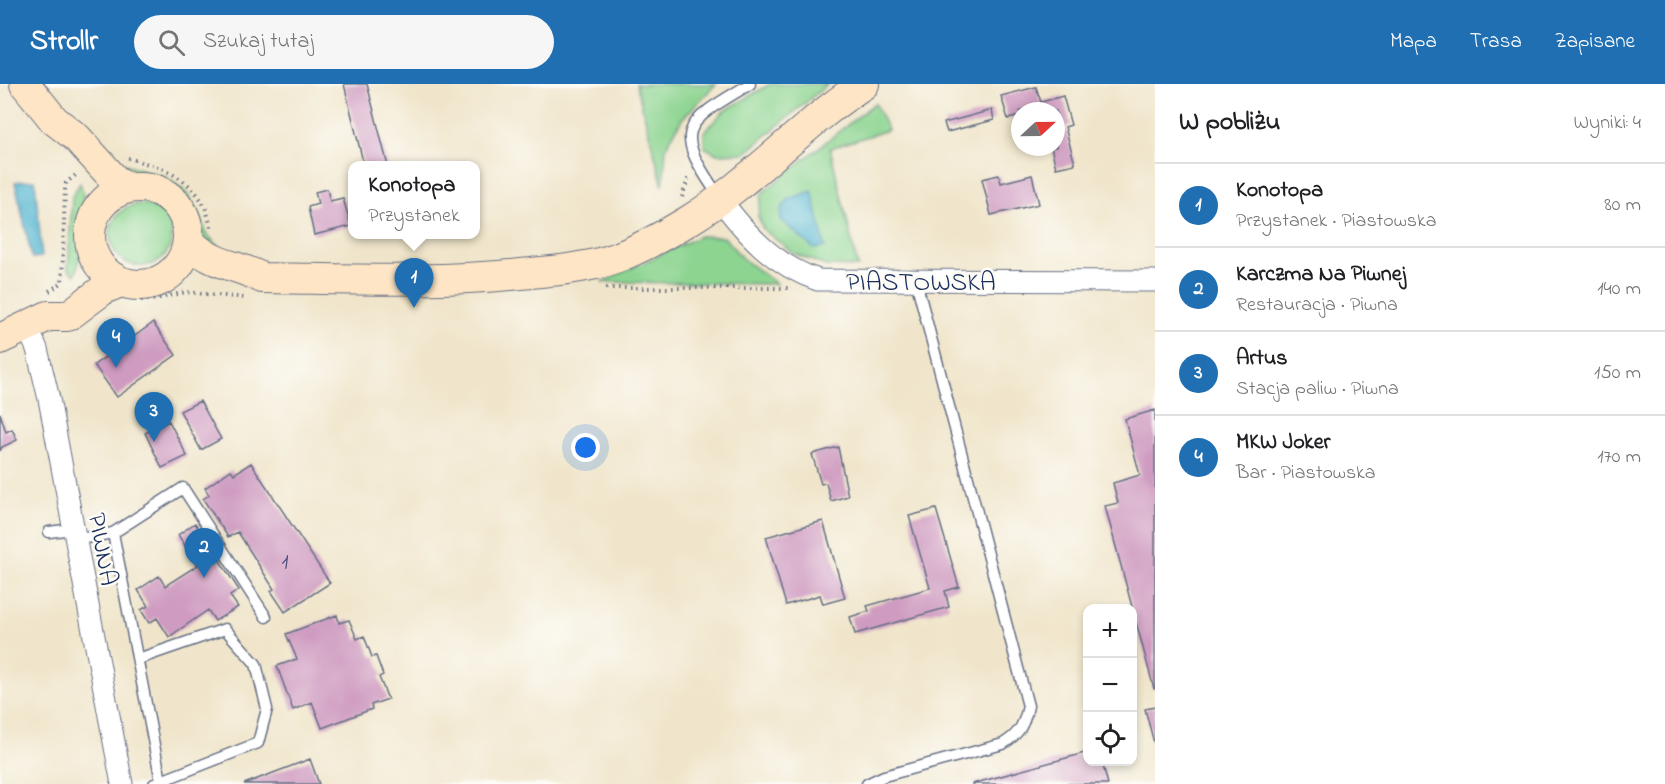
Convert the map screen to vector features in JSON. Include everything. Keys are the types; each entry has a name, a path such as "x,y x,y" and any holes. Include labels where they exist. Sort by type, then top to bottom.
{"street":[{"path":"25,84 54,120 77,138 115,180 129,188"},
{"path":"175,270 222,285 255,288 479,279 561,270 607,261 654,241 720,199 864,84"},
{"path":"54,120 63,147 97,197 99,208"},
{"path":"39,313 68,316 104,289 124,291 150,284 175,270 182,261 188,240 185,218 172,199 152,189 129,188 112,195 99,208 94,217 90,238 96,259 124,291"},
{"name":"PIASTOWSKA","path":"720,199 753,241 798,273 829,281 1155,281"},
{"path":"188,240 211,260 244,268 255,288"},
{"path":"0,339 69,294 87,276 96,259"},
{"name":"PIWNA","path":"39,313 37,349 49,399 122,784"}],"lane":[{"path":"720,199 691,153 689,140 692,125 708,109 750,84"},
{"path":"867,784 884,776 1003,744 1016,735 1025,722 1028,706 916,281"},
{"path":"49,532 113,533 183,488 266,617"},
{"path":"113,533 138,659 158,783 258,743 267,709 255,664 225,629 138,659"}],"path":[{"path":"122,156 172,172 190,185 198,195 212,230 218,237"},
{"path":"679,208 687,177 700,170"},
{"path":"39,313 62,283 65,190 66,183 76,175"},
{"path":"603,288 786,289 793,286 798,273"},
{"path":"124,291 151,300 186,292 220,293 255,288"}],"green space":[{"path":"636,84 716,84 682,119 666,147 663,186"},
{"path":"770,84 828,84 745,153 717,154 704,147 704,132 724,111"},
{"path":"875,103 888,130 830,148 858,267 826,266 793,253 763,229 758,216 762,193"},
{"path":"114,161 164,176 185,191 199,212 206,233 223,252 204,239 192,205 176,187 158,178 128,173"},
{"path":"80,183 84,202 84,229 75,275 68,269 72,196"},
{"path":"141,204 158,209 163,213 167,218 172,235 167,252 163,257 158,261 141,266 124,261 119,257 115,252 110,235 115,218 119,213 124,209"},
{"path":"700,236 724,237 743,259 777,284 602,282"}],"water":[{"path":"35,180 42,257 32,258 15,182"},
{"path":"812,191 825,247 814,249 781,220 781,209 789,199"}],"building":[{"path":"344,84 367,84 387,161 363,161"},
{"path":"1036,87 1041,102 1011,102 1011,118 1008,119 1001,96"},
{"path":"1063,96 1065,102 1041,102"},
{"path":"1065,103 1071,125 1065,127"},
{"path":"992,110 994,120 947,132 944,123"},
{"path":"1065,127 1075,164 1056,168 1053,156 1065,156"},
{"path":"999,175 1001,183 1032,175 1039,204 991,215 982,179"},
{"path":"327,189 330,201 343,198 348,216 348,227 314,235 308,207 318,204 315,192"},
{"path":"153,323 176,355 117,397 94,365"},
{"path":"200,401 221,439 201,450 180,411"},
{"path":"1155,410 1155,689 1137,626 1137,604 1131,604 1105,506 1118,503 1113,483 1140,475 1125,419"},
{"path":"0,413 6,432 12,429 17,440 2,447 0,451"},
{"path":"169,421 187,456 162,468 145,433"},
{"path":"838,447 848,496 831,501 826,483 821,484 812,454"},
{"path":"251,463 330,583 285,612 271,591 274,589 238,532 228,537 203,499 209,495 205,488 231,470 234,474"},
{"path":"936,509 959,587 945,591 949,607 855,634 850,617 869,611 867,606 930,588 909,516"},
{"path":"823,521 845,598 823,604 820,595 786,605 766,537"},
{"path":"195,523 239,590 230,596 238,607 215,621 208,610 169,637 157,618 149,623 141,610 148,606 138,590 159,576 165,586 198,565 178,535"},
{"path":"337,615 339,623 349,620 357,639 364,636 372,657 376,656 383,675 379,677 388,699 371,705 372,709 322,728 312,702 293,710 277,666 297,659 286,634"},
{"path":"1155,707 1155,743 1154,743 1145,709"},
{"path":"1083,753 1083,766 1103,766 1108,784 972,784"},
{"path":"310,759 319,784 244,784"}],"place":[{"name":"Konotopa","path":"414,308"},
{"name":"MKW Joker","path":"116,368"},
{"name":"Artus","path":"154,442"},
{"name":"Karczma Na Piwnej","path":"204,578"}]}
